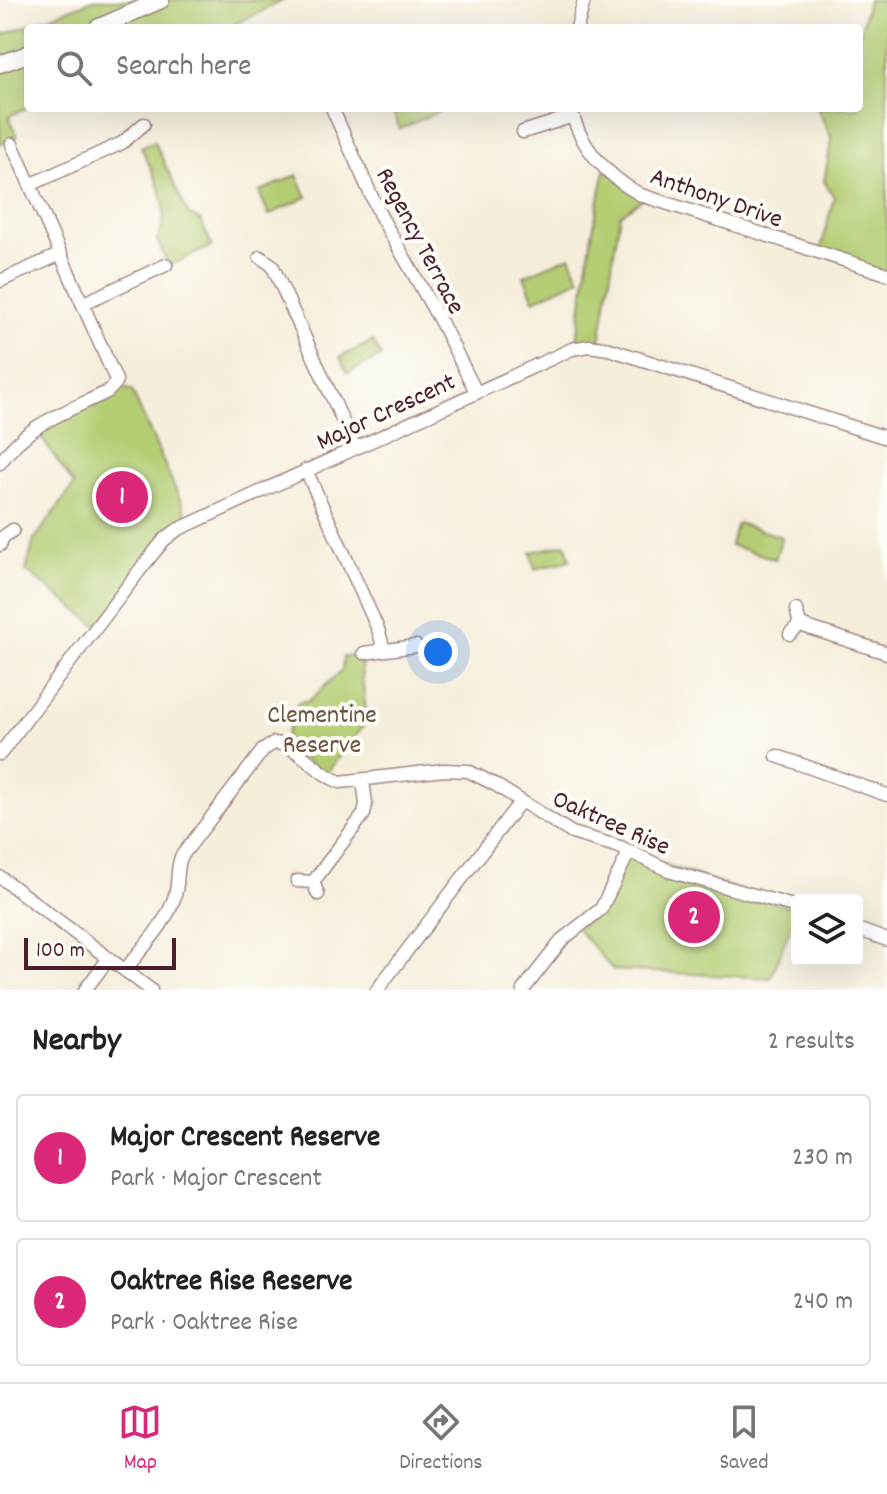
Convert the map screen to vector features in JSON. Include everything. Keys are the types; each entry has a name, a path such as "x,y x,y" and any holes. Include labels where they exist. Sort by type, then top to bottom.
{"main road":[{"path":"106,24 161,0"},
{"path":"0,64 24,55"}],"street":[{"path":"578,24 584,0"},
{"name":"Regency Terrace","path":"334,112 380,215 476,392"},
{"path":"523,132 572,112"},
{"name":"Anthony Drive","path":"572,112 586,145 599,162 619,181 641,195 887,274"},
{"path":"30,185 122,143 144,124"},
{"path":"0,463 34,427 104,394 115,384 114,370 10,145"},
{"path":"0,281 61,254"},
{"path":"260,257 272,265 355,448"},
{"path":"84,303 166,265"},
{"name":"Major Crescent","path":"0,754 164,540 190,522 572,349 596,347 887,438"},
{"path":"306,470 378,629 384,650"},
{"path":"796,610 795,630 887,653"},
{"path":"364,653 416,646"},
{"name":"Oaktree Rise","path":"125,970 169,911 176,895 181,857 266,746 274,743 288,746 335,780 461,770 485,779 565,831 629,852 672,872 791,905"},
{"path":"777,756 887,795"},
{"path":"297,881 315,888 364,814 363,780"},
{"path":"366,978 378,989 520,802"},
{"path":"523,990 563,939 601,909 629,852"},
{"path":"0,877 151,990"},
{"path":"863,931 887,940"},
{"path":"85,990 109,958"}],"green space":[{"path":"93,0 284,0 235,24 31,24"},
{"path":"868,0 887,0 887,274 820,253 834,197 824,181 832,139 819,112 863,112 862,24"},
{"path":"24,27 24,109 9,116 17,136 0,144 0,36"},
{"path":"393,112 438,112 400,129"},
{"path":"154,141 188,214 201,221 212,246 169,266 157,240 162,227 164,204 141,147"},
{"path":"605,169 645,197 620,215 599,347 576,348 591,240"},
{"path":"297,175 307,197 269,215 259,192"},
{"path":"570,256 580,279 534,300 524,276"},
{"path":"373,341 381,357 347,373 340,357"},
{"path":"115,384 132,391 190,522 177,530 98,626 26,571 34,540 74,485 34,427"},
{"path":"737,523 782,537 775,559 730,545"},
{"path":"566,544 570,560 535,569 531,552"},
{"name":"Clementine Reserve","path":"364,653 361,667 367,721 325,775 283,744 298,702 309,701 342,670 343,657"},
{"path":"629,852 791,908 791,926 771,978 613,970 577,929 591,919"}],"place":[{"name":"Major Crescent Reserve","path":"122,497"},
{"name":"Oaktree Rise Reserve","path":"694,917"}]}
